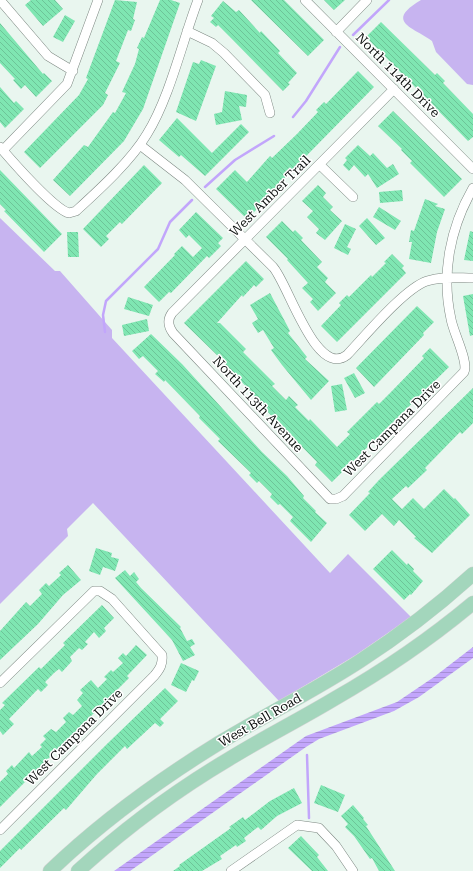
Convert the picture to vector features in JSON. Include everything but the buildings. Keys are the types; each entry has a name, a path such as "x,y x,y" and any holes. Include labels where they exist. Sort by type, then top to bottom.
{"main road":[{"name":"West Bell Road","path":"50,871 107,822 182,767 219,743 360,661 427,613 473,574"},
{"name":"West Bell Road","path":"78,871 140,820 192,783 228,760 374,675 432,636 473,602"}],"street":[{"path":"0,0 48,56 73,72"},
{"path":"98,0 73,72 67,84 59,94 1,149 60,209 69,214 79,208 140,145 156,118 198,0"},
{"name":"North 114th Drive","path":"305,0 473,169"},
{"path":"336,32 368,0"},
{"path":"187,31 212,43 224,53 265,95 270,113"},
{"name":"West Amber Trail","path":"168,323 172,313 394,89"},
{"path":"140,145 198,193 277,271 311,339 328,356 337,360 347,355 412,289 426,281 447,278 473,278"},
{"path":"320,165 353,197"},
{"path":"447,278 448,259 455,229 463,207 473,188"},
{"name":"West Campana Drive","path":"333,500 343,496 460,377 465,369 465,364 451,319 447,278"},
{"name":"North 113th Avenue","path":"168,323 174,333 216,379 324,494 333,500"},
{"name":"West Campana Drive","path":"0,683 86,596 94,590 100,591 112,599 162,654 163,661 161,668 154,676 0,830"},
{"path":"231,871 297,825 319,828 336,846 353,871"}],"shaded area":[{"path":"421,0 473,0 473,85 467,84 436,52 432,41 406,24 403,19 404,14"},
{"path":"0,218 55,271 60,271 112,330 112,338 330,573 348,554 411,617 356,655 279,701 93,503 67,529 68,536 0,604"},
{"path":"473,647 473,658 419,697 394,711 319,739 130,871 114,871 306,736 397,702 434,677"}],"waterway":[{"path":"353,35 389,0"},
{"path":"293,117 306,101 340,47"},
{"path":"205,187 235,160 274,136"},
{"path":"105,332 103,315 106,301 158,249 170,222 192,200"},
{"path":"307,755 309,818"}]}
